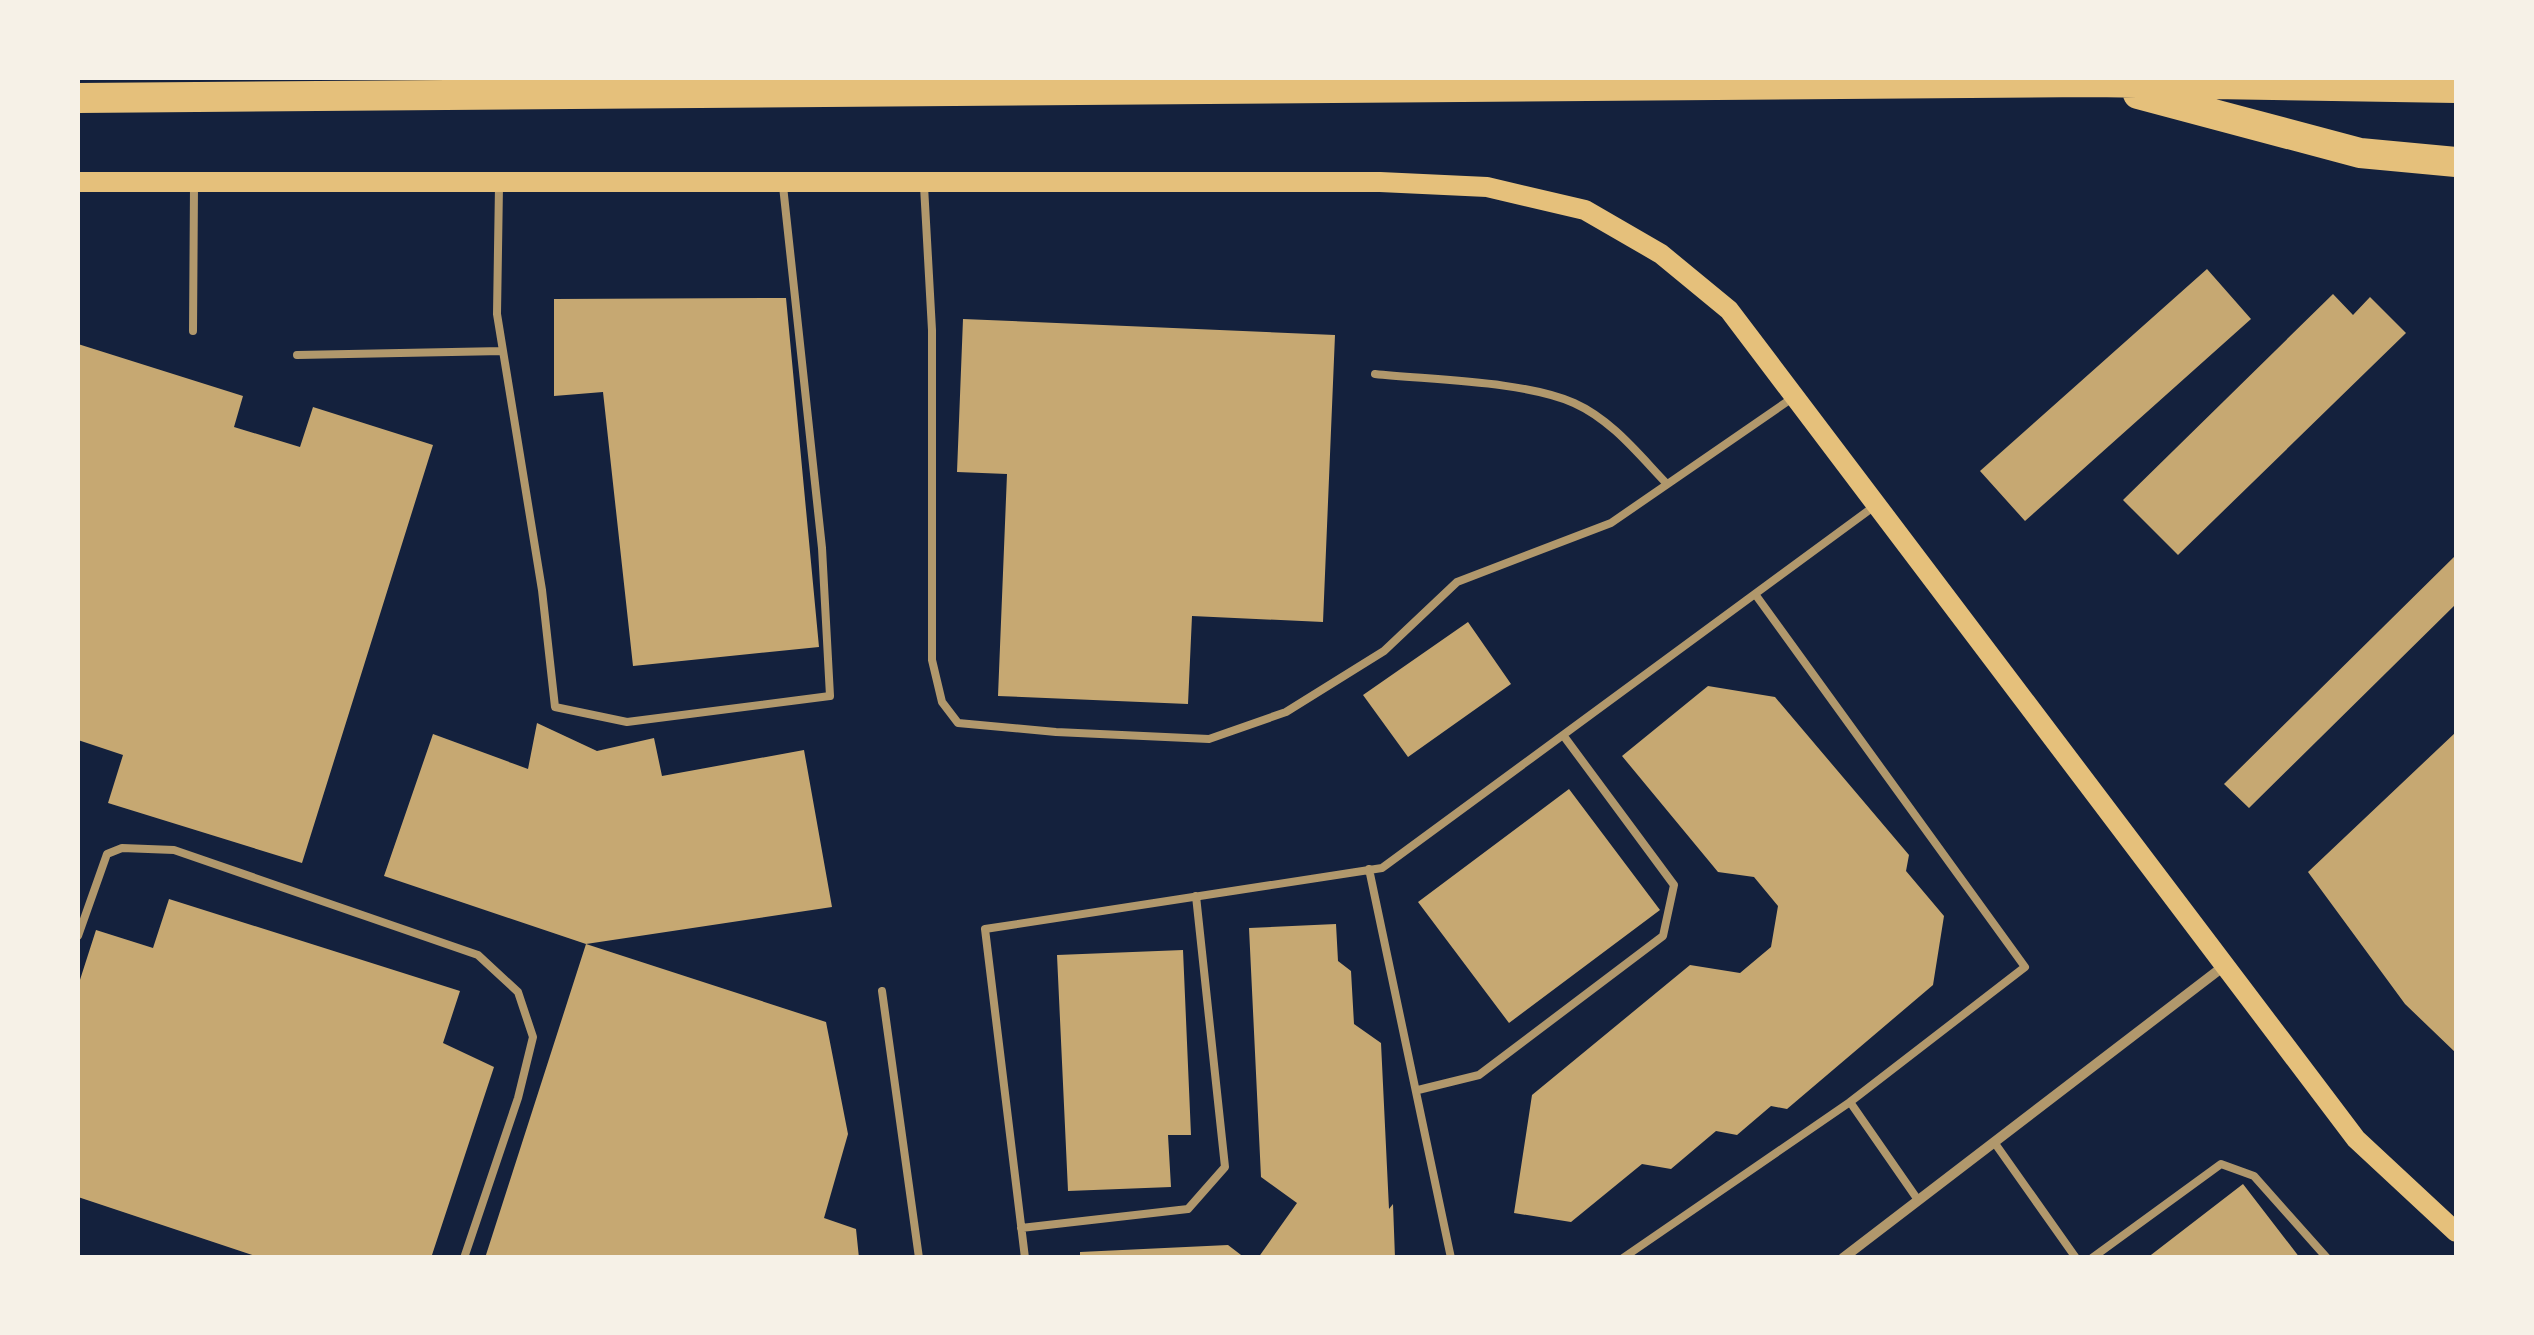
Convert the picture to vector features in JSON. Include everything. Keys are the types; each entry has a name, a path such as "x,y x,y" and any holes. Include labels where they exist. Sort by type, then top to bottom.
{"highway":[{"path":"2092,82 2360,153 2456,162"},
{"path":"78,98 2092,82 2456,88"}],"main road":[{"path":"78,182 1380,182 1487,187 1584,210 1661,254 1729,310 2356,1140 2456,1232"}],"street":[{"path":"1843,1258 2224,966"}],"lane":[{"path":"192,331 194,182"},
{"path":"499,182 497,314 542,590 554,708 627,722 830,696 822,548 782,182"},
{"path":"923,182 932,330 932,660 942,702 958,722 1056,732 1209,739 1286,712 1384,651 1456,582 1610,523 1795,396"},
{"path":"296,355 503,352"},
{"path":"1375,374 1539,391 1576,404 1614,429 1667,484"},
{"path":"1024,1258 985,929 1382,868 1876,505"},
{"path":"1624,1258 1850,1102 2025,967 1755,594"},
{"path":"1418,1090 1479,1075 1662,936 1674,885 1563,735"},
{"path":"78,936 107,854 122,848 174,850 478,956 518,992 533,1036 518,1098 464,1258"},
{"path":"1369,870 1451,1258"},
{"path":"1021,1228 1188,1210 1225,1167 1196,896"},
{"path":"882,991 919,1258"},
{"path":"1850,1102 1918,1200"},
{"path":"1994,1142 2076,1258"},
{"path":"2092,1258 2221,1164 2254,1176 2327,1258"}],"building":[{"path":"2207,269 2251,319 2025,521 1980,471"},
{"path":"2333,294 2353,315 2370,297 2406,333 2178,555 2123,500"},
{"path":"786,298 819,647 633,666 603,392 554,396 554,299"},
{"path":"963,319 1335,335 1323,622 1192,616 1188,704 998,696 1007,474 957,472"},
{"path":"78,344 243,396 234,427 300,447 313,407 433,445 302,863 108,803 123,755 78,740"},
{"path":"2456,555 2456,604 2249,808 2224,784"},
{"path":"1468,622 1511,684 1408,757 1363,695"},
{"path":"1708,686 1775,697 1909,855 1906,871 1944,916 1933,985 1787,1109 1771,1106 1737,1135 1716,1131 1671,1169 1642,1164 1571,1222 1514,1213 1532,1095 1690,965 1740,973 1771,947 1778,906 1754,877 1718,872 1622,756"},
{"path":"537,723 597,751 654,738 662,776 804,750 832,907 586,944 384,876 433,734 528,769"},
{"path":"2456,732 2456,1053 2405,1004 2308,872"},
{"path":"1569,789 1660,910 1509,1023 1418,902"},
{"path":"169,899 460,991 443,1043 494,1067 431,1258 261,1258 78,1197 78,986 96,930 153,948"},
{"path":"1336,924 1338,961 1351,971 1354,1024 1381,1043 1395,1258 1258,1258 1297,1203 1261,1177 1249,928"},
{"path":"586,944 826,1022 848,1134 824,1218 856,1229 859,1258 485,1258"},
{"path":"1183,950 1191,1135 1168,1135 1171,1187 1068,1191 1057,955"},
{"path":"2243,1184 2300,1258 2147,1258"},
{"path":"1228,1245 1245,1258 1080,1258 1080,1252"}]}
